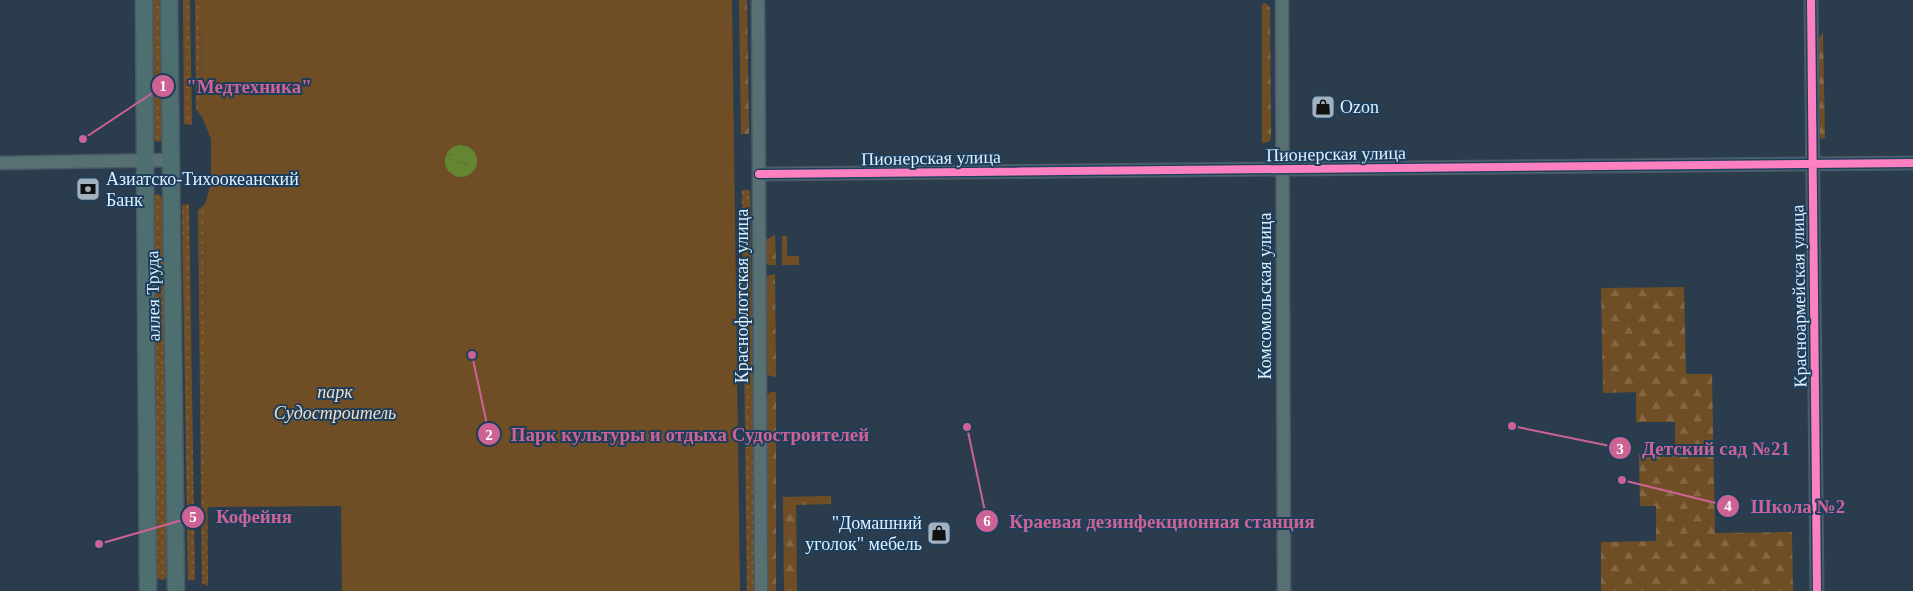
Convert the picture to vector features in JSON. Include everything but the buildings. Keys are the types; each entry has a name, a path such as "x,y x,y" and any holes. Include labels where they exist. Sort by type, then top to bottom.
{"main road":[{"name":"аллея Труда","path":"144,0 148,591"},
{"name":"аллея Труда","path":"169,0 176,591"}],"street":[{"name":"Краснофлотская улица","path":"758,0 761,591"},
{"name":"Комсомольская улица","path":"1282,0 1284,591"},
{"name":"Красноармейская улица","path":"1811,0 1817,591"},
{"path":"0,163 171,160"},
{"name":"Пионерская улица","path":"759,174 1913,163"}],"green space":[{"path":"150,0 162,0 163,140 159,142 153,140"},
{"path":"183,0 190,0 192,125 184,124"},
{"path":"195,0 201,0 202,117 196,109"},
{"name":"парк Судостроитель","path":"201,0 732,0 740,591 342,591 341,506 207,507 205,204 211,183 211,139 202,117"},
{"path":"739,0 747,0 749,134 741,134"},
{"path":"1266,3 1270,8 1271,137 1270,141 1262,143 1262,4"},
{"path":"1823,33 1825,138 1817,139 1817,40"},
{"path":"742,190 750,190 756,591 747,591"},
{"path":"158,194 163,198 168,577 162,580 156,577 153,196"},
{"path":"189,204 195,580 188,580 182,205"},
{"path":"205,204 208,586 202,583 198,210"},
{"path":"775,235 776,265 768,265 765,261 765,240"},
{"path":"782,236 787,236 787,256 799,256 799,265 782,265"},
{"path":"775,274 776,377 767,375 766,372 766,282 767,276"},
{"path":"1684,287 1686,374 1712,374 1715,533 1792,532 1793,591 1601,591 1601,542 1656,541 1656,506 1640,506 1639,454 1675,453 1675,422 1636,422 1636,392 1603,393 1601,288"},
{"path":"770,392 776,392 776,591 766,591 766,398"},
{"path":"831,496 831,504 796,505 797,591 784,591 783,497"}],"water":[{"path":"461,145 467,146 472,150 476,155 476,167 472,172 467,176 461,177 455,176 450,172 446,167 445,161 446,155 450,150 455,146"}],"cycle path":[{"path":"1811,0 1817,591"},
{"path":"759,174 1913,163"}],"place":[{"name":"Ozon","path":"1323,107"},
{"name":"\"Медтехника\"","path":"83,139"},
{"name":"Азиатско-Тихоокеанский Банк","path":"88,189"},
{"name":"Парк культуры и отдыха Судостроителей","path":"472,355"},
{"name":"Детский сад №21","path":"1512,426"},
{"name":"Краевая дезинфекционная станция","path":"967,427"},
{"name":"Школа №2","path":"1622,480"},
{"name":"\"Домашний уголок\" мебель","path":"939,533"},
{"name":"Кофейня","path":"99,544"}]}
